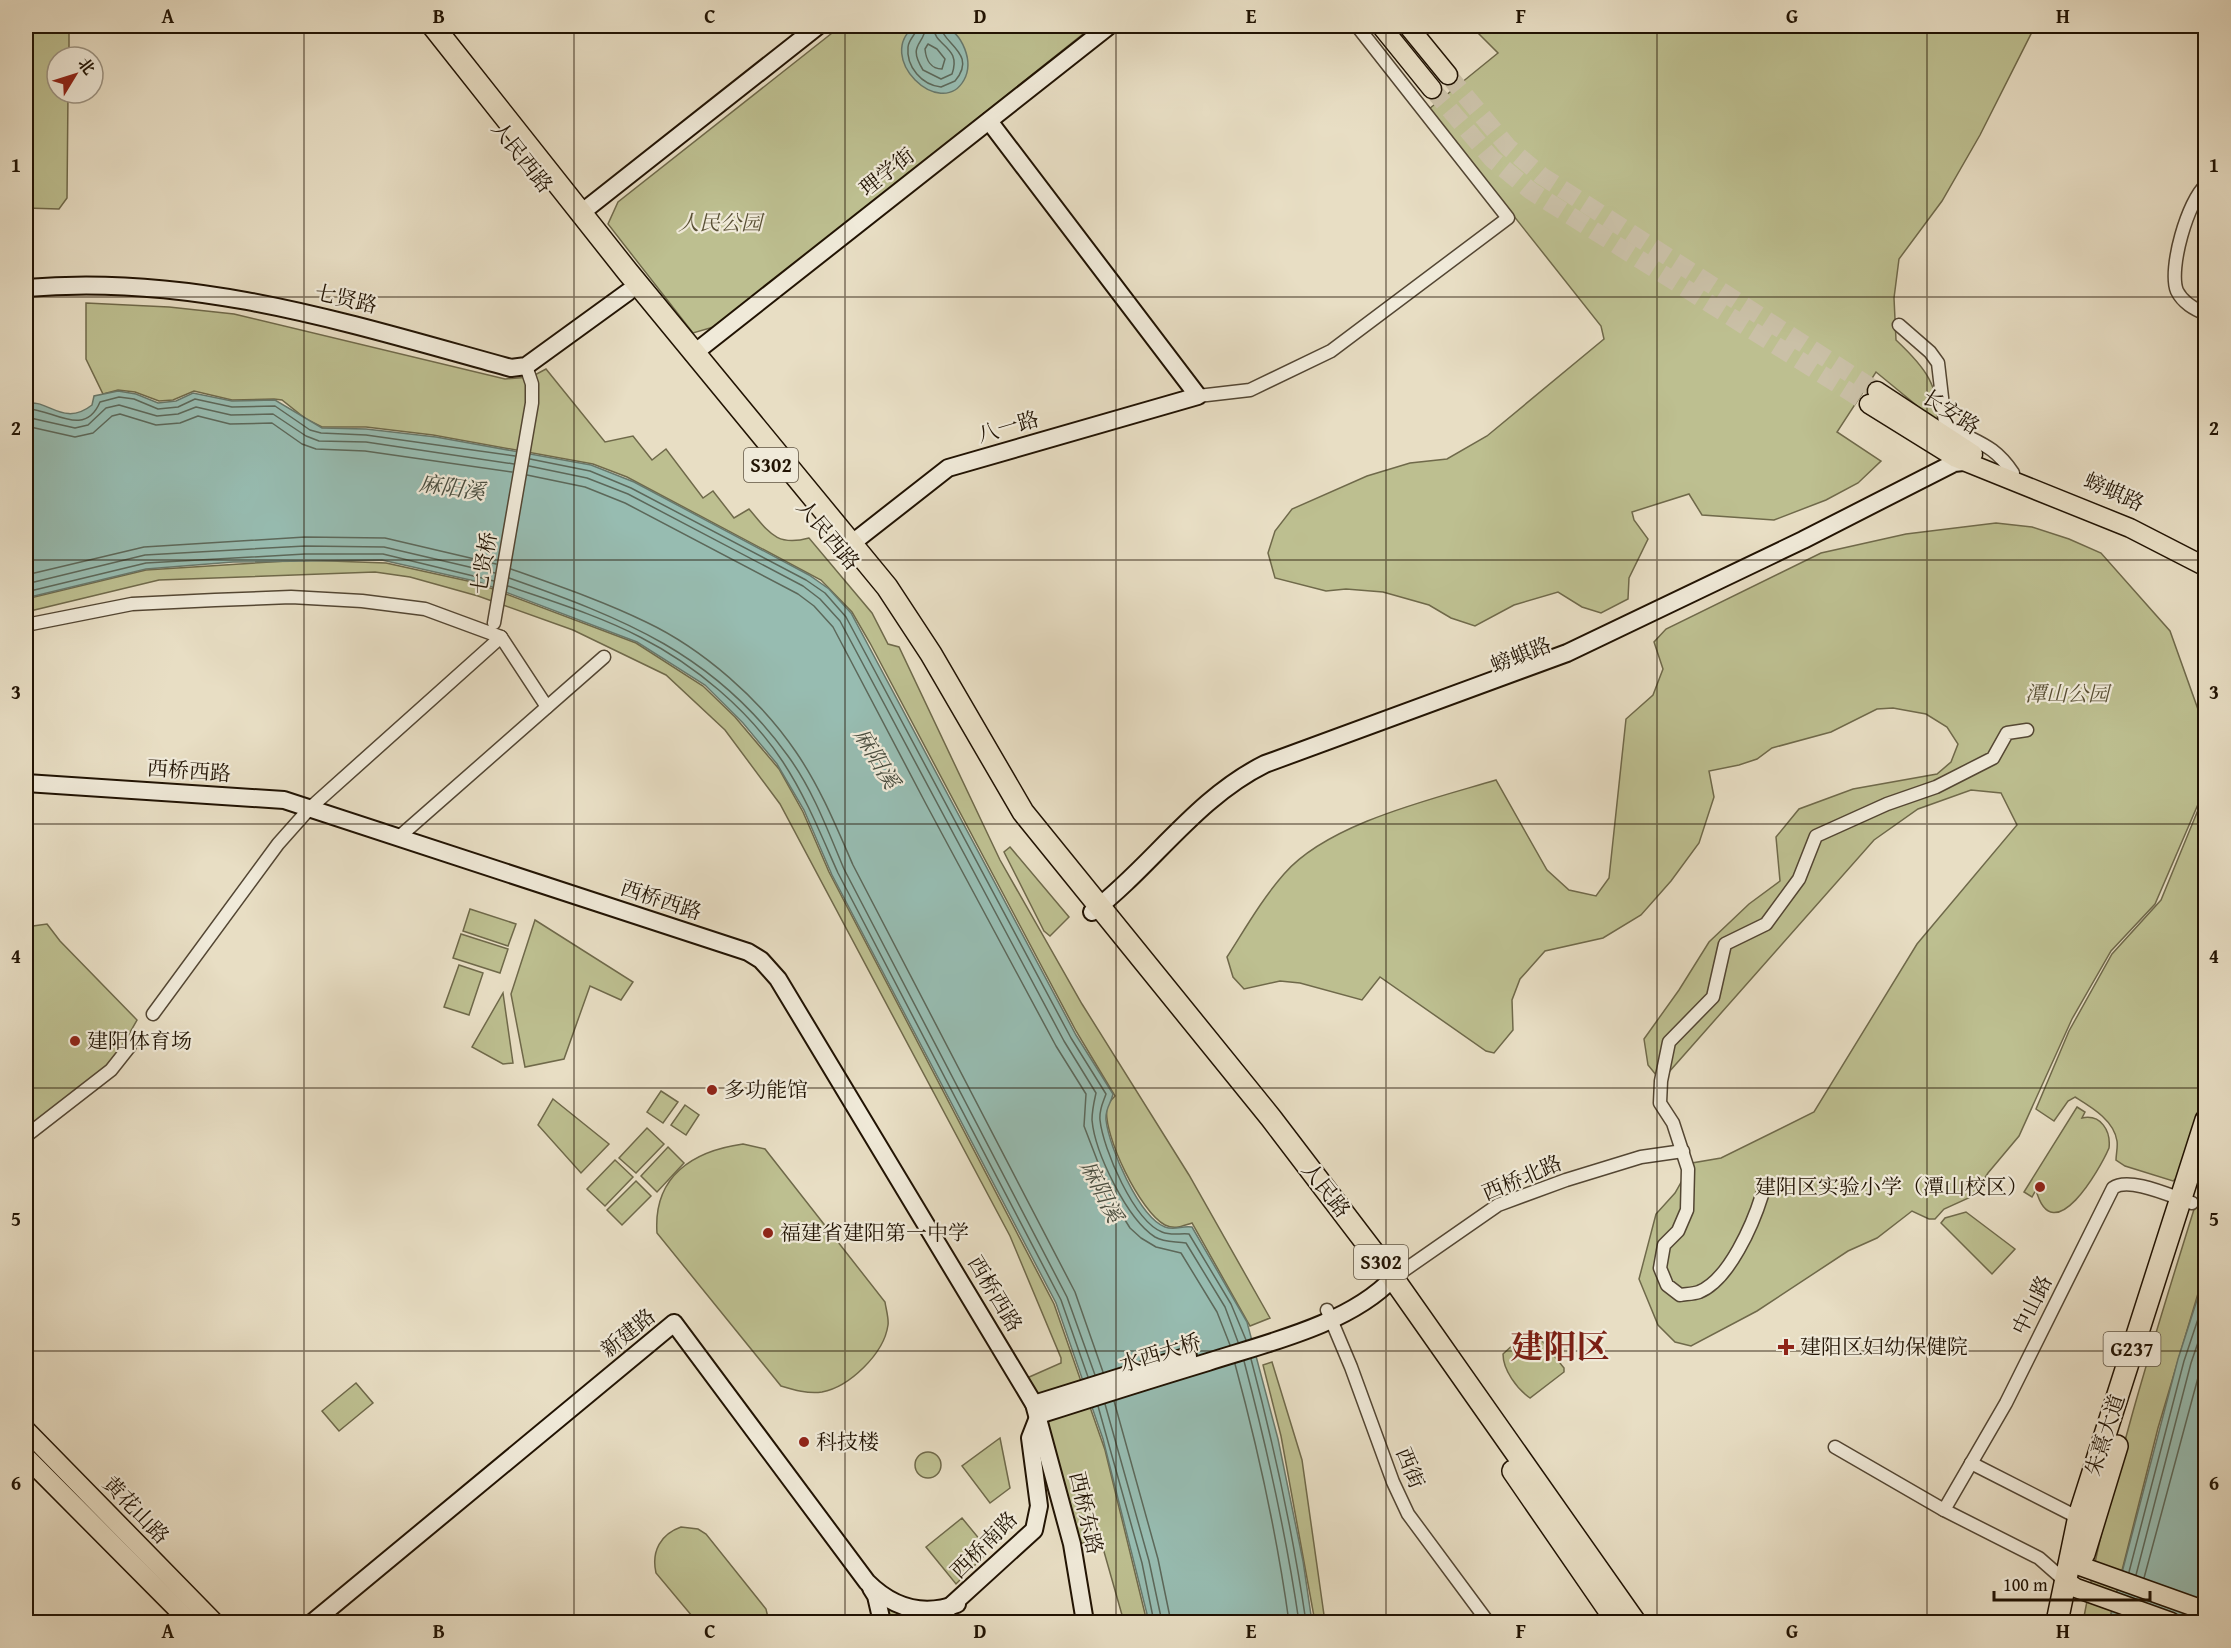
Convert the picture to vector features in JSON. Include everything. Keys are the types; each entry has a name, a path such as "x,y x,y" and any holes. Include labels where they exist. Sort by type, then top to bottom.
{"highway":[{"name":"人民西路","path":"418,26 628,292 878,594 920,658 997,791 1100,914"},
{"name":"人民西路","path":"433,26 693,354 887,587 931,654 1023,812 1100,914"},
{"name":"人民路","path":"1100,914 1264,1109 1386,1283 1617,1623"},
{"name":"朱熹大道","path":"2081,1577 2186,1201 2205,1120"},
{"name":"朱熹大道","path":"2081,1577 2079,1518 2186,1201 2205,1159"},
{"name":"人民路","path":"1386,1283 1635,1623"},
{"name":"G237","path":"2057,1623 2081,1577"},
{"name":"G237","path":"2070,1623 2081,1577"}],"main road":[{"path":"581,213 818,26"},
{"name":"理学街","path":"693,354 1109,26"},
{"path":"1381,26 1432,88"},
{"path":"1408,26 1448,75"},
{"path":"988,121 1198,396"},
{"name":"七贤路","path":"26,288 121,287 238,298 386,331 512,368 526,366"},
{"path":"526,366 628,292"},
{"name":"八一路","path":"851,543 948,468 1198,396"},
{"name":"长安路","path":"1873,397 1931,435 2000,471"},
{"path":"1931,435 1936,460 1933,468 1943,468"},
{"name":"长安路","path":"1931,435 1943,468 2000,471"},
{"name":"螃蜞路","path":"1100,914 1202,818 1238,788 1253,779 1269,771 1546,670 1611,642 1943,468 2000,471 2095,507 2205,561"},
{"path":"2000,471 2130,528 2205,567"},
{"name":"西桥西路","path":"26,783 284,800 748,952 761,960 778,979 1042,1407"},
{"name":"水西大桥","path":"1042,1407 1282,1333 1329,1314 1386,1283"},
{"name":"新建路","path":"313,1623 674,1323 867,1582 887,1600 910,1608 936,1610 957,1604"},
{"name":"西桥南路","path":"933,1623 957,1604 1027,1539 1037,1524 1039,1506 1030,1446 1042,1407"},
{"name":"西桥东路","path":"1042,1407 1072,1544 1085,1623"},
{"name":"黄花山路","path":"26,1430 214,1623"},
{"name":"黄花山路","path":"26,1457 190,1623"},
{"path":"2081,1577 2205,1611"},
{"path":"2081,1577 2171,1623"},
{"path":"867,1582 876,1596 882,1623"}],"street":[{"path":"1198,396 1250,390 1331,351 1508,218 1358,26"},
{"path":"2205,185 2196,194 2190,208 2175,281 2181,298 2205,314"},
{"path":"1899,325 1930,352 1938,363 1945,423 1986,445 2003,460 2000,471"},
{"name":"七贤桥","path":"494,623 532,403 532,384 526,366"},
{"path":"26,625 132,604 291,597 362,601 425,609 501,637 547,707"},
{"path":"153,1014 278,844 310,808 501,637"},
{"path":"399,837 604,657"},
{"path":"1762,1195 1753,1226 1719,1277 1699,1292 1680,1295 1667,1285 1660,1268 1664,1245 1678,1231 1688,1210 1688,1169 1673,1123 1660,1103 1661,1081 1670,1042 1713,997 1725,944 1766,924 1799,879 1816,836 1887,804 1936,787 1993,758 2007,734 2027,730"},
{"path":"26,1136 111,1070 130,1046"},
{"name":"西桥北路","path":"1386,1283 1498,1205 1630,1160 1683,1151"},
{"name":"中山路","path":"1944,1510 2006,1403 2113,1188 2130,1183 2186,1201"},
{"name":"西街","path":"1329,1314 1393,1482 1408,1514 1488,1623"},
{"path":"1835,1447 1944,1510 2081,1577"},
{"path":"1971,1463 2079,1518"},
{"path":"2039,1558 2081,1577"}],"green space":[{"path":"26,26 69,26 69,45 45,45 45,105 68,105 67,198 59,209 26,208"},
{"name":"人民公园","path":"841,26 1093,26 717,326 693,333 608,224 618,202"},
{"path":"1471,26 2035,26 1980,135 1942,201 1899,259 1894,298 1896,340 1929,379 1937,399 1943,427 1876,372 1837,432 1881,461 1858,483 1826,500 1774,520 1702,515 1689,494 1632,512 1634,520 1648,539 1629,578 1628,599 1601,613 1582,607 1558,592 1514,605 1475,626 1451,618 1429,605 1383,592 1346,589 1326,591 1275,578 1268,553 1275,531 1292,509 1367,476 1410,463 1447,459 1487,436 1604,339 1601,326 1429,109 1498,53"},
{"path":"86,303 169,307 234,314 505,379 531,377 546,369 605,442 633,436 652,460 666,449 703,498 713,491 734,518 749,509 768,531 781,539 809,538 872,613 888,644 899,647 1000,860 1082,1004 1189,1175 1270,1318 1250,1326 1192,1223 1175,1227 1165,1225 1155,1218 1135,1190 1117,1153 1107,1119 1107,1107 1115,1096 1076,1031 870,643 852,612 821,580 627,477 593,464 433,435 366,427 322,427 306,419 282,400 232,400 194,391 173,400 159,401 135,392 118,390 103,394 86,359"},
{"name":"潭山公园","path":"1996,523 2032,527 2069,539 2101,553 2170,631 2205,729 2205,764 2199,802 2155,904 2111,951 2072,1019 2019,1136 1988,1173 1973,1196 1944,1209 1935,1219 1929,1219 1912,1211 1877,1238 1848,1251 1757,1311 1691,1346 1675,1342 1658,1325 1639,1279 1656,1214 1675,1193 1692,1163 1721,1158 1814,1112 1917,944 2017,825 2001,793 1971,790 1918,809 1874,840 1661,1081 1648,1065 1644,1039 1709,942 1749,904 1780,881 1776,837 1799,809 1853,789 1937,774 1951,762 1958,744 1947,727 1926,714 1893,708 1877,709 1831,732 1772,748 1757,759 1739,765 1709,771 1714,797 1699,843 1671,881 1641,915 1603,938 1545,951 1520,979 1512,1000 1513,1030 1494,1053 1486,1051 1380,977 1362,1000 1300,983 1280,981 1244,989 1233,977 1227,957 1268,894 1303,856 1327,840 1383,815 1496,780 1547,870 1569,890 1596,896 1609,878 1626,719 1653,695 1663,669 1654,642 1666,629 1821,553 1906,534"},
{"path":"303,560 386,563 477,583 636,643 703,686 735,717 779,769 803,812 829,872 1054,1304 1105,1450 1147,1622 1124,1622 1103,1548 1097,1540 1078,1544 1027,1378 1061,1363 1061,1358 1010,1236 780,804 725,730 666,675 573,630 478,596 410,577 375,572 159,580 26,612 26,599 146,570"},
{"path":"2205,793 2205,1097 2180,1175 2173,1181 2125,1166 2116,1160 2117,1141 2107,1120 2075,1097 2068,1101 2054,1121 2036,1109 2069,1031 2112,954 2161,900"},
{"path":"1010,847 1069,917 1050,936 1044,931 1004,852"},
{"path":"470,909 516,924 508,946 463,931"},
{"path":"535,920 633,982 621,1000 590,986 564,1059 525,1067 511,994"},
{"name":"建阳体育场","path":"47,924 60,941 137,1020 113,1062 26,1129 26,927"},
{"path":"461,934 508,949 500,973 453,958"},
{"path":"459,965 483,973 469,1015 444,1007"},
{"path":"503,993 513,1063 503,1064 472,1047"},
{"path":"661,1091 678,1102 663,1123 647,1112"},
{"path":"553,1099 609,1144 581,1173 538,1125"},
{"path":"685,1105 699,1115 686,1135 671,1125"},
{"path":"2077,1107 2085,1112 2082,1118 2095,1119 2103,1125 2108,1136 2109,1148 2096,1172 2076,1200 2064,1209 2053,1213 2044,1207 2036,1190 2032,1197 2024,1192"},
{"path":"647,1128 664,1144 636,1173 619,1158"},
{"path":"743,1144 765,1149 885,1302 888,1325 880,1347 864,1368 843,1384 832,1389 812,1392 781,1386 657,1233 657,1213 662,1196 669,1182 680,1170 693,1160 708,1153"},
{"path":"668,1147 684,1163 657,1192 641,1176"},
{"path":"615,1160 633,1177 605,1206 587,1189"},
{"path":"2205,1174 2205,1270 2158,1428 2109,1622 2083,1622 2094,1565 2122,1452"},
{"path":"636,1181 651,1196 622,1225 607,1210"},
{"path":"1966,1212 2015,1249 1992,1274 1941,1223 1945,1218"},
{"path":"1528,1331 1535,1332 1564,1368 1564,1372 1530,1398 1512,1379 1505,1366 1503,1354"},
{"path":"1272,1362 1302,1460 1325,1622 1315,1622 1281,1436 1263,1365"},
{"path":"356,1383 373,1403 339,1431 322,1411"},
{"path":"1000,1438 1010,1488 990,1503 962,1466"},
{"path":"928,1452 937,1456 941,1465 937,1474 928,1478 919,1474 915,1465 919,1456"},
{"path":"962,1518 981,1541 983,1557 956,1584 926,1547"},
{"path":"681,1527 698,1529 706,1534 766,1609 769,1622 697,1622 656,1573 655,1558 659,1544 668,1534"},
{"path":"883,1603 934,1615 930,1622 884,1622"}],"water":[{"path":"933,24 943,26 961,41 967,57 967,73 954,91 941,93 927,89 915,80 906,68 902,53 904,39 915,26"},
{"name":"麻阳溪","path":"118,391 136,394 158,403 176,401 193,393 232,401 275,400 322,428 366,429 436,437 591,465 634,482 809,575 829,589 851,613 1076,1035 1113,1094 1106,1116 1108,1132 1119,1163 1136,1196 1155,1221 1165,1227 1192,1227 1247,1322 1278,1439 1303,1561 1312,1622 1149,1622 1103,1439 1056,1303 832,875 804,810 777,764 743,723 705,685 637,642 479,582 382,560 233,562 146,569 26,598 26,404 41,404 72,414 92,405 94,396"},
{"path":"2205,1275 2205,1622 2109,1622 2178,1359"}],"tunnel":[{"path":"1448,75 1508,147 1542,176 1877,391"},
{"path":"1432,89 1492,159 1531,191 1869,404"}],"place":[{"name":"建阳体育场","path":"75,1041"},
{"name":"多功能馆","path":"712,1090"},
{"name":"建阳区实验小学（潭山校区）","path":"2040,1187"},
{"name":"福建省建阳第一中学","path":"768,1233"},
{"name":"建阳区妇幼保健院","path":"1786,1347"},
{"name":"科技楼","path":"804,1442"}],"district":[{"name":"建阳区","path":"1560,1346"}]}
